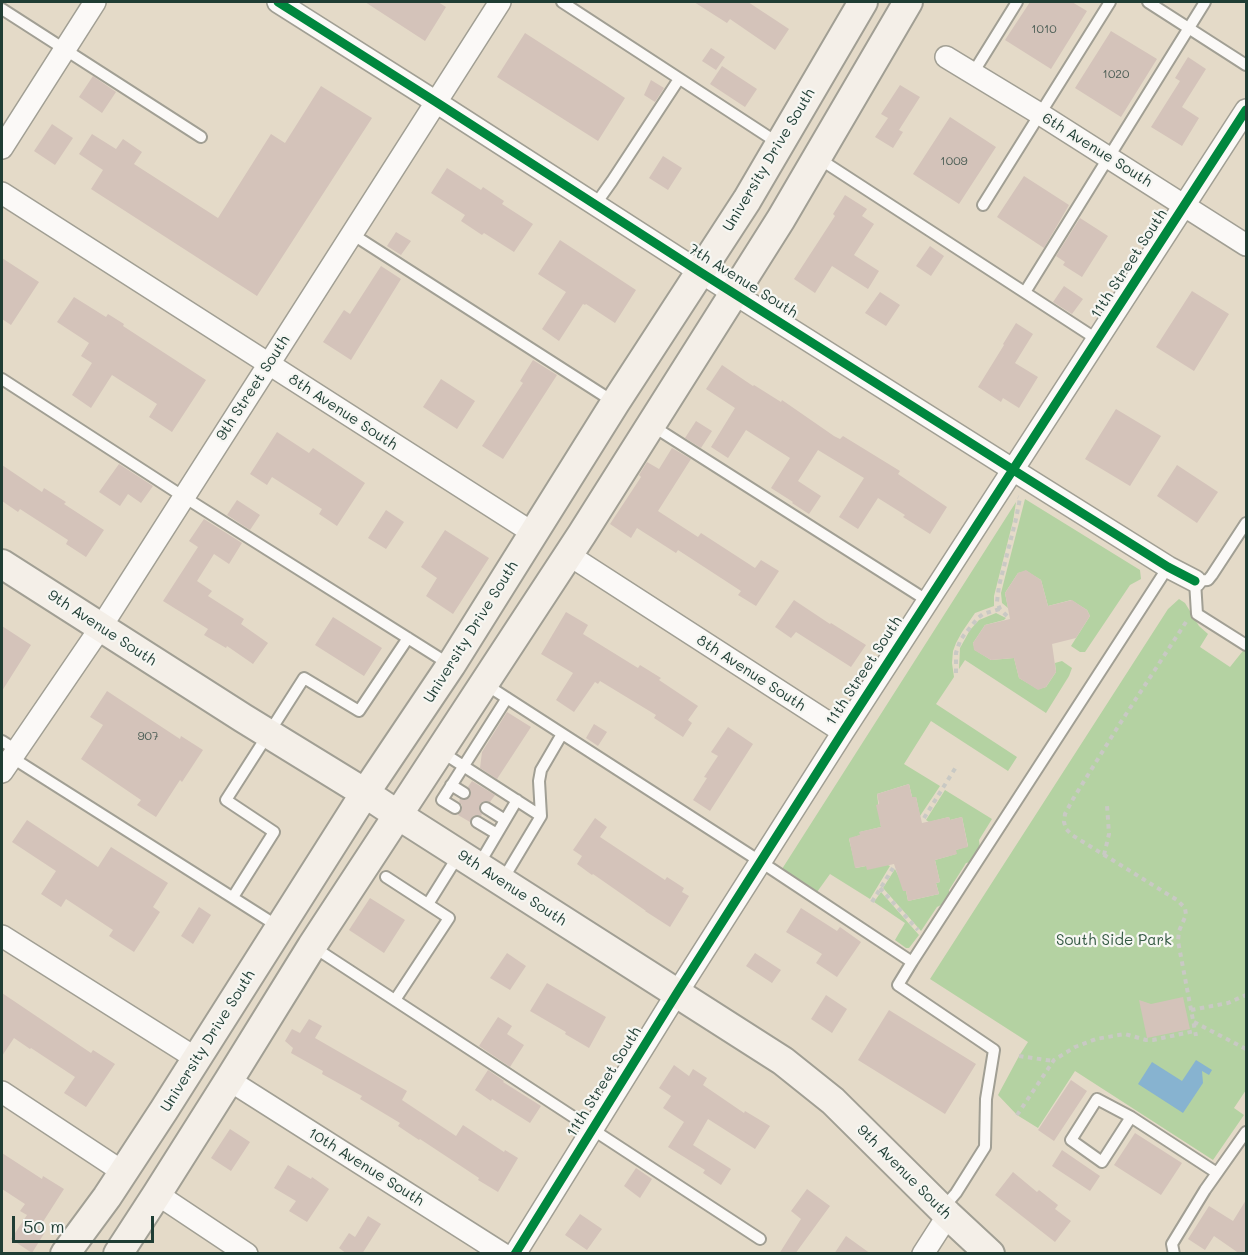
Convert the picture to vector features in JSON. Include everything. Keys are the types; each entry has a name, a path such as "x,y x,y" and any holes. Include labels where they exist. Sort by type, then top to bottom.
{"main road":[{"name":"University Drive South","path":"65,1254 107,1197 365,793 451,665 615,403 747,200 863,2"},
{"path":"118,1254 312,946 398,815 452,759 496,691 569,555 781,219 908,2"},
{"name":"9th Avenue South","path":"2,564 783,1061 833,1101 990,1254"}],"street":[{"path":"2,148 95,2"},
{"name":"7th Avenue South","path":"278,2 699,272 1168,567 1195,581"},
{"name":"9th Street South","path":"8,755 101,627 500,2"},
{"name":"6th Avenue South","path":"946,57 1246,245"},
{"name":"11th Street South","path":"514,1254 843,732 1246,110"},
{"name":"8th Avenue South","path":"2,193 533,533"},
{"name":"8th Avenue South","path":"569,555 843,732"},
{"path":"2,936 197,1059"},
{"name":"10th Avenue South","path":"229,1080 503,1254"},
{"path":"2,1092 123,1172"},
{"path":"157,1194 247,1254"},
{"path":"922,1254 945,1212"}],"lane":[{"path":"562,2 780,145"},
{"path":"973,73 1017,2"},
{"path":"984,205 1110,2"},
{"path":"1148,2 1246,64"},
{"path":"1025,292 1205,2"},
{"path":"2,9 201,137"},
{"path":"595,205 679,79"},
{"path":"818,157 1098,340"},
{"path":"352,234 615,403"},
{"path":"2,379 451,665"},
{"path":"651,425 928,601"},
{"path":"1246,523 1208,580 1195,581 1197,614 1246,645"},
{"path":"945,1212 986,1147 986,1099 994,1050 898,986 1168,567"},
{"path":"232,897 274,832 226,800 304,678 359,711 408,638"},
{"path":"496,691 912,962"},
{"path":"502,882 541,816 539,781 541,770 562,734"},
{"path":"8,755 279,927"},
{"path":"452,759 541,816"},
{"path":"452,759 451,785 442,800 455,808"},
{"path":"451,785 464,793"},
{"path":"428,904 468,860 497,834 517,800"},
{"path":"486,808 505,820"},
{"path":"477,822 497,834"},
{"path":"386,877 449,918 395,1000"},
{"path":"312,946 760,1239"},
{"path":"1131,1118 1102,1161 1071,1140 1097,1099 1131,1118 1217,1173"},
{"path":"1165,1254 1173,1249 1205,1190 1246,1132"}],"path":[{"path":"1007,616 997,602 1020,498 1015,495"},
{"path":"956,673 956,653 964,634 983,614 1000,609"},
{"path":"1017,1115 1056,1057 1075,1047 1109,1036 1129,1034 1153,1040 1196,1034 1178,941 1185,908 1181,903 1068,832 1064,822 1065,814 1073,799 1189,620"},
{"path":"924,818 956,767"},
{"path":"1104,855 1109,834 1107,805"},
{"path":"872,902 893,868"},
{"path":"880,888 921,934"},
{"path":"1191,1010 1228,1003 1246,995"},
{"path":"1194,1022 1246,1049"},
{"path":"1018,1056 1053,1061"}],"green space":[{"path":"1025,499 1140,570 1141,579 1130,585 1085,652 1080,652 1071,646 1090,616 1087,610 1071,600 1048,606 1041,580 1026,571 1018,573 1005,593 1008,608 1002,603 1001,593"},
{"path":"1016,502 994,596 994,606 975,613 962,632 953,651 954,677 936,704 1017,757 1008,771 931,721 904,764 940,786 920,816 916,797 912,797 909,784 877,794 881,827 860,832 860,835 849,839 856,868 890,866 870,899 830,874 817,892 782,869"},
{"name":"South Side Park","path":"1179,599 1185,603 1199,626 1208,634 1200,647 1230,667 1246,647 1246,1090 1234,1108 1244,1115 1213,1160 1075,1071 1038,1128 1017,1115 998,1095 1028,1042 930,979 1168,609"},
{"path":"996,613 1006,618 985,625 973,643 975,650 991,660 1014,658 1019,678 1038,689 1046,687 1056,672 1055,663 1062,661 1072,668 1046,713 965,660 959,669 960,648 970,630 979,620"},
{"path":"945,790 992,819 979,840 980,849 972,862 966,863 949,890 949,895 943,904 937,907 921,931 883,888 895,869 906,891 908,901 939,894 936,883 940,882 935,860 956,854 956,850 968,846 962,817 950,820 949,817 929,822 926,820"},
{"path":"881,892 919,935 909,948 895,940 905,923 874,902"}],"water":[{"path":"1196,1060 1212,1070 1209,1075 1202,1071 1203,1083 1183,1113 1138,1084 1152,1062 1182,1081"}],"building":[{"path":"365,2 438,2 446,7 425,41"},
{"path":"694,2 748,2 789,29 775,50 730,19 727,23"},
{"path":"1030,2 1072,2 1087,11 1051,69 1005,40"},
{"path":"1111,31 1157,59 1121,117 1075,88"},
{"path":"525,33 625,98 598,141 497,77"},
{"path":"711,48 725,57 716,70 702,61"},
{"path":"1188,57 1206,69 1182,107 1199,118 1182,146 1151,127 1180,81 1175,78"},
{"path":"722,66 757,89 745,107 710,84"},
{"path":"93,76 116,92 102,113 79,97"},
{"path":"651,80 664,88 655,102 644,95"},
{"path":"900,85 920,97 899,130 903,132 893,148 875,137 888,118 881,114"},
{"path":"321,86 372,118 257,296 91,189 103,170 79,154 92,134 116,149 123,139 142,152 134,164 218,218 271,134 285,143"},
{"path":"950,117 996,147 959,204 913,174"},
{"path":"52,124 73,138 55,165 34,151"},
{"path":"663,156 682,168 668,190 649,178"},
{"path":"447,168 481,190 483,187 504,201 502,204 533,224 514,252 461,221 465,215 431,193"},
{"path":"1024,176 1069,205 1044,248 997,217"},
{"path":"845,195 867,209 862,216 874,224 854,255 879,271 868,289 832,266 815,293 794,279 835,216 833,214"},
{"path":"1080,218 1108,236 1082,277 1063,265 1065,262 1056,256"},
{"path":"396,232 411,241 401,255 387,246"},
{"path":"560,240 636,290 615,323 583,304 559,341 542,329 566,292 538,274"},
{"path":"930,246 944,256 931,276 916,266"},
{"path":"2,258 39,282 11,325 2,319"},
{"path":"381,266 401,279 351,360 323,342 344,310 350,314"},
{"path":"1064,286 1083,299 1072,314 1053,302"},
{"path":"1192,291 1229,314 1194,371 1156,347"},
{"path":"880,292 900,305 886,326 865,313"},
{"path":"74,297 106,317 108,314 124,324 123,326 206,380 172,432 149,417 157,404 112,375 91,408 72,395 92,363 81,356 89,343 57,322"},
{"path":"1016,323 1033,334 1015,363 1038,377 1019,408 1003,398 1001,402 978,387"},
{"path":"533,360 557,375 503,459 482,446 523,383 520,381"},
{"path":"722,365 753,386 781,402 782,400 834,436 840,439 843,436 900,471 898,474 947,507 930,534 878,498 858,529 839,517 864,478 818,450 798,481 821,496 809,514 771,488 790,458 746,430 728,458 711,447 735,408 706,389"},
{"path":"441,379 475,401 457,429 423,407"},
{"path":"1116,409 1161,436 1130,486 1085,459"},
{"path":"696,421 712,431 701,448 685,438"},
{"path":"277,432 309,453 313,448 365,483 337,526 319,514 322,509 272,477 267,485 250,474"},
{"path":"672,448 691,459 658,511 698,537 701,533 755,568 761,560 779,571 756,606 738,595 741,591 678,550 676,553 637,528 631,538 610,524 641,477 639,475 647,462 659,469"},
{"path":"119,464 153,486 141,503 128,494 120,506 99,492"},
{"path":"2,465 42,492 44,488 66,502 64,504 104,530 86,557 66,544 68,540 20,509 18,512 2,501"},
{"path":"1177,465 1218,492 1197,523 1157,496"},
{"path":"237,500 260,515 250,530 227,515"},
{"path":"386,510 404,522 386,549 368,538"},
{"path":"204,519 242,543 229,564 214,554 197,581 212,591 208,596 244,619 241,624 268,643 253,664 227,646 226,648 204,635 208,629 163,601 198,547 189,541"},
{"path":"445,530 489,558 453,614 426,596 437,578 421,567"},
{"path":"1026,570 1041,580 1048,606 1072,600 1087,610 1090,616 1076,638 1052,644 1056,672 1046,687 1038,690 1019,678 1014,658 991,660 974,650 973,643 985,625 1010,619 1005,593 1018,573"},
{"path":"794,600 866,645 851,667 796,632 791,638 775,627"},
{"path":"566,612 588,625 583,634 638,668 640,665 661,678 659,680 698,706 688,720 692,723 683,737 654,718 656,715 600,681 598,684 595,682 574,712 556,700 573,673 541,654"},
{"path":"333,617 382,648 364,676 315,645"},
{"path":"2,626 31,645 2,691"},
{"path":"107,691 180,739 181,736 203,750 156,817 137,805 141,800 81,759 103,725 90,717"},
{"path":"507,712 531,727 497,779 480,768 482,752"},
{"path":"594,724 607,732 598,746 586,738"},
{"path":"728,727 753,744 710,811 693,800 718,756 711,752"},
{"path":"472,781 495,795 490,802 480,804 481,816 473,816 470,822 458,815 462,809 460,799 470,797 468,787"},
{"path":"909,784 912,797 916,797 922,823 949,817 950,820 962,817 968,847 956,850 957,854 935,860 940,882 936,883 939,894 908,901 894,864 867,870 866,866 855,868 849,838 860,835 859,832 881,827 876,805 879,804 877,794"},
{"path":"595,818 607,827 600,837 665,880 667,877 684,888 682,892 689,896 670,927 577,864 582,856 573,850"},
{"path":"27,820 98,867 111,847 168,883 153,907 160,912 134,952 109,936 113,930 66,899 61,907 41,894 56,871 12,842"},
{"path":"370,898 405,920 384,953 349,930"},
{"path":"199,907 211,915 193,944 181,936"},
{"path":"801,908 837,931 840,927 861,942 837,977 816,963 822,954 786,932"},
{"path":"507,953 526,966 510,990 490,978"},
{"path":"755,953 781,970 772,983 746,966"},
{"path":"547,983 606,1017 589,1048 530,1011"},
{"path":"2,993 91,1053 93,1050 115,1064 86,1107 64,1093 75,1077 31,1048 14,1038 2,1056"},
{"path":"826,995 847,1009 832,1033 811,1019"},
{"path":"1183,997 1190,1029 1147,1038 1139,1000 1151,1004"},
{"path":"889,1010 976,1064 945,1114 858,1060"},
{"path":"498,1017 512,1026 507,1034 524,1045 510,1067 479,1046"},
{"path":"309,1019 322,1026 315,1038 407,1091 402,1100 456,1136 463,1125 504,1152 505,1150 518,1158 498,1192 398,1126 400,1123 360,1099 362,1096 322,1074 323,1071 291,1053 293,1048 285,1041 292,1029 300,1033"},
{"path":"674,1065 689,1076 693,1069 707,1078 703,1085 744,1113 745,1111 770,1126 755,1149 708,1119 693,1145 731,1169 721,1185 703,1173 705,1170 668,1147 684,1122 663,1108 671,1096 659,1088"},
{"path":"488,1070 541,1106 530,1123 475,1090"},
{"path":"1071,1080 1087,1091 1054,1141 1038,1130"},
{"path":"230,1129 250,1142 231,1171 211,1158"},
{"path":"1135,1133 1182,1163 1161,1195 1114,1165"},
{"path":"1062,1150 1100,1176 1090,1191 1052,1166"},
{"path":"2,1153 42,1179 43,1176 64,1189 39,1228 45,1232 32,1253 11,1239 27,1215 20,1211 25,1204 2,1189"},
{"path":"288,1165 329,1189 307,1222 289,1211 296,1201 274,1188"},
{"path":"636,1168 652,1179 640,1198 624,1186"},
{"path":"1013,1172 1037,1192 1039,1190 1058,1205 1055,1209 1071,1221 1055,1242 995,1195"},
{"path":"807,1189 830,1206 795,1254 779,1254 801,1219 791,1211"},
{"path":"1246,1200 1246,1254 1240,1254 1214,1236 1205,1250 1188,1239 1209,1206 1233,1221"},
{"path":"580,1214 602,1229 587,1250 565,1235"},
{"path":"368,1216 381,1224 362,1254 347,1254 339,1248 349,1233 355,1237"},
{"path":"846,1236 871,1254 834,1254"}],"cycle path":[{"path":"278,2 1026,478 1168,567 1195,581"},
{"path":"515,1254 843,732 1246,110"}]}
